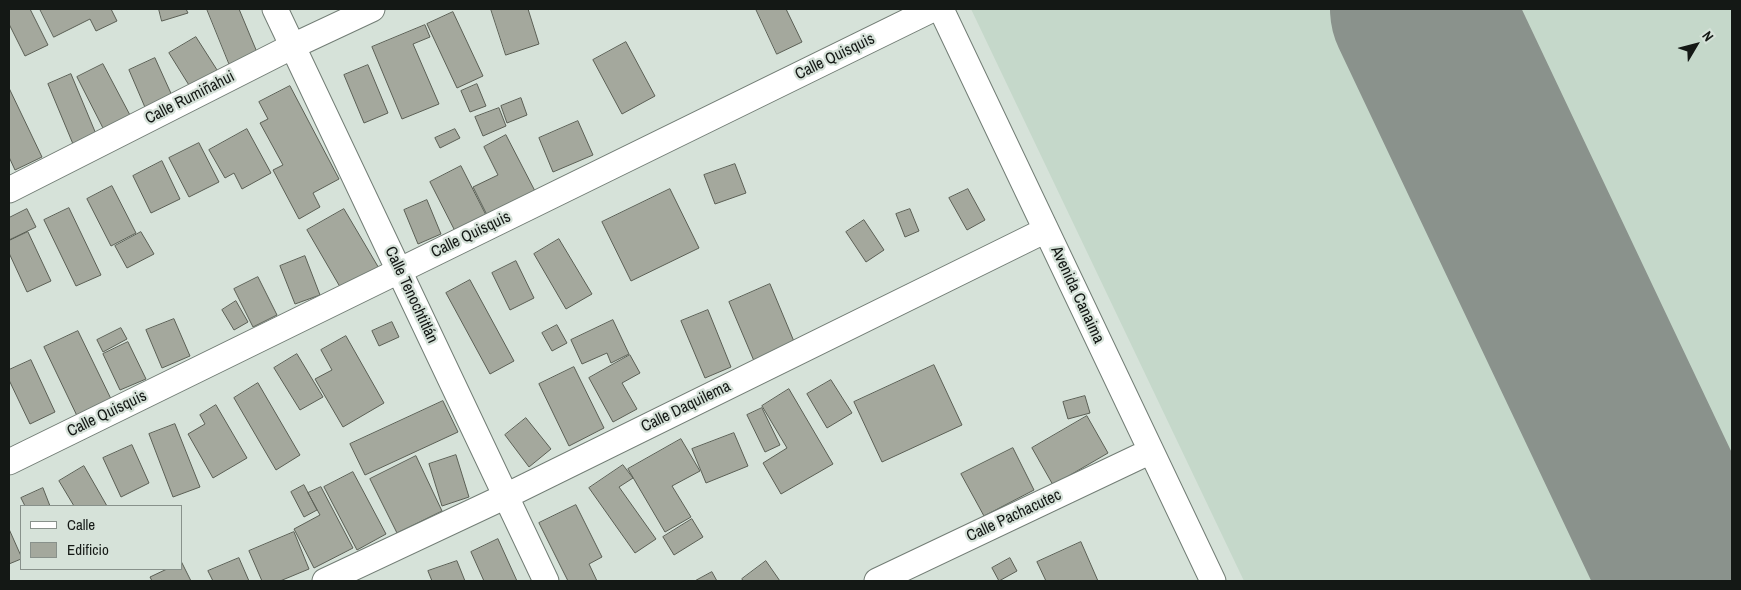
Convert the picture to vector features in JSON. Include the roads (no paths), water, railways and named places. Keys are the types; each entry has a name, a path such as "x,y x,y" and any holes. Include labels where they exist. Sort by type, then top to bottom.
{"street":[{"name":"Calle Tenochtitlán","path":"276,9 546,581"},
{"name":"Calle Rumiñahui","path":"9,190 293,46 372,9"},
{"name":"Calle Quisquis","path":"9,462 933,9"},
{"name":"Avenida Canaima","path":"941,9 1213,581"},
{"name":"Calle Daquilema","path":"325,581 506,496 1046,230"},
{"name":"Calle Pachacutec","path":"877,581 1151,451"}]}
